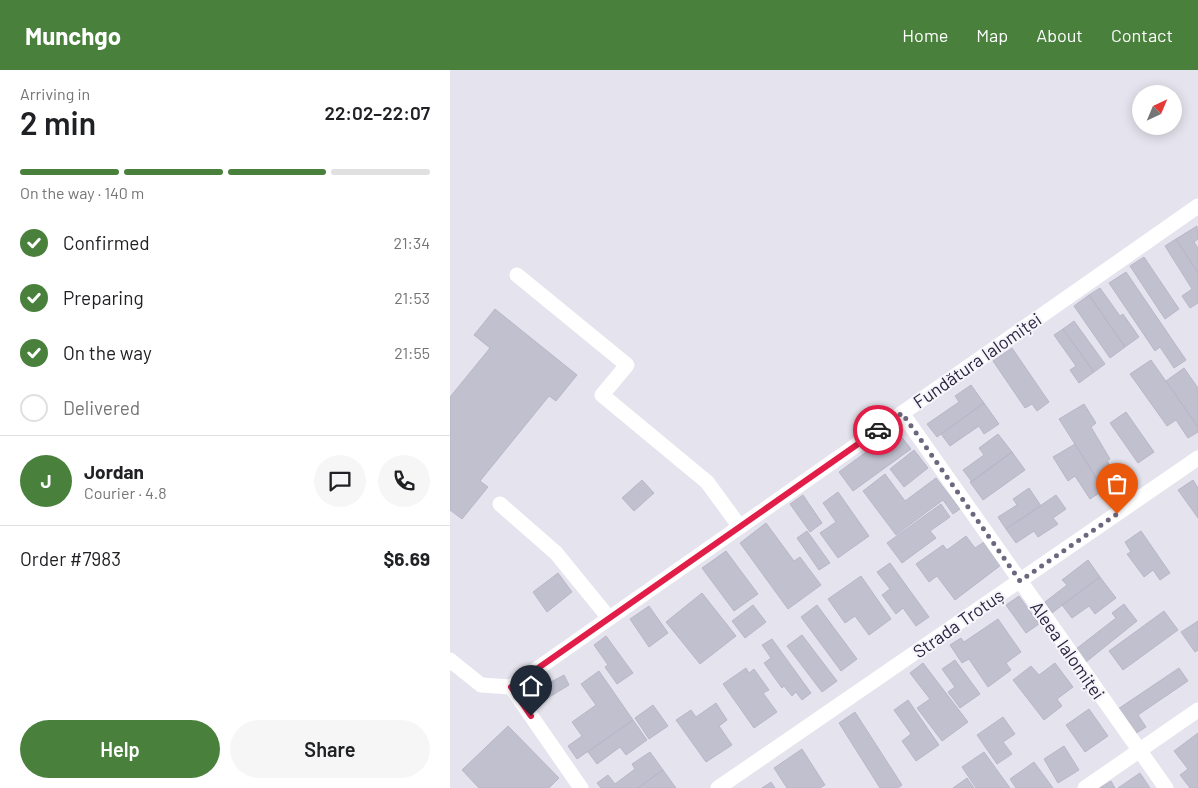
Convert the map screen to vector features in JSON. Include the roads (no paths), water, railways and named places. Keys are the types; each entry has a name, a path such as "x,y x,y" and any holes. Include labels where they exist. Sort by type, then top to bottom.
{"street":[{"name":"Fundătura Ialomiței","path":"511,687 1198,206"},
{"path":"517,275 627,365 602,395 707,482 740,527"},
{"name":"Aleea Ialomiței","path":"902,413 1166,788"},
{"name":"Strada Trotuș","path":"718,788 1198,458"},
{"path":"500,504 556,553 609,618"},
{"path":"450,660 480,685 511,687 581,788"},
{"path":"1085,788 1198,710"}]}
